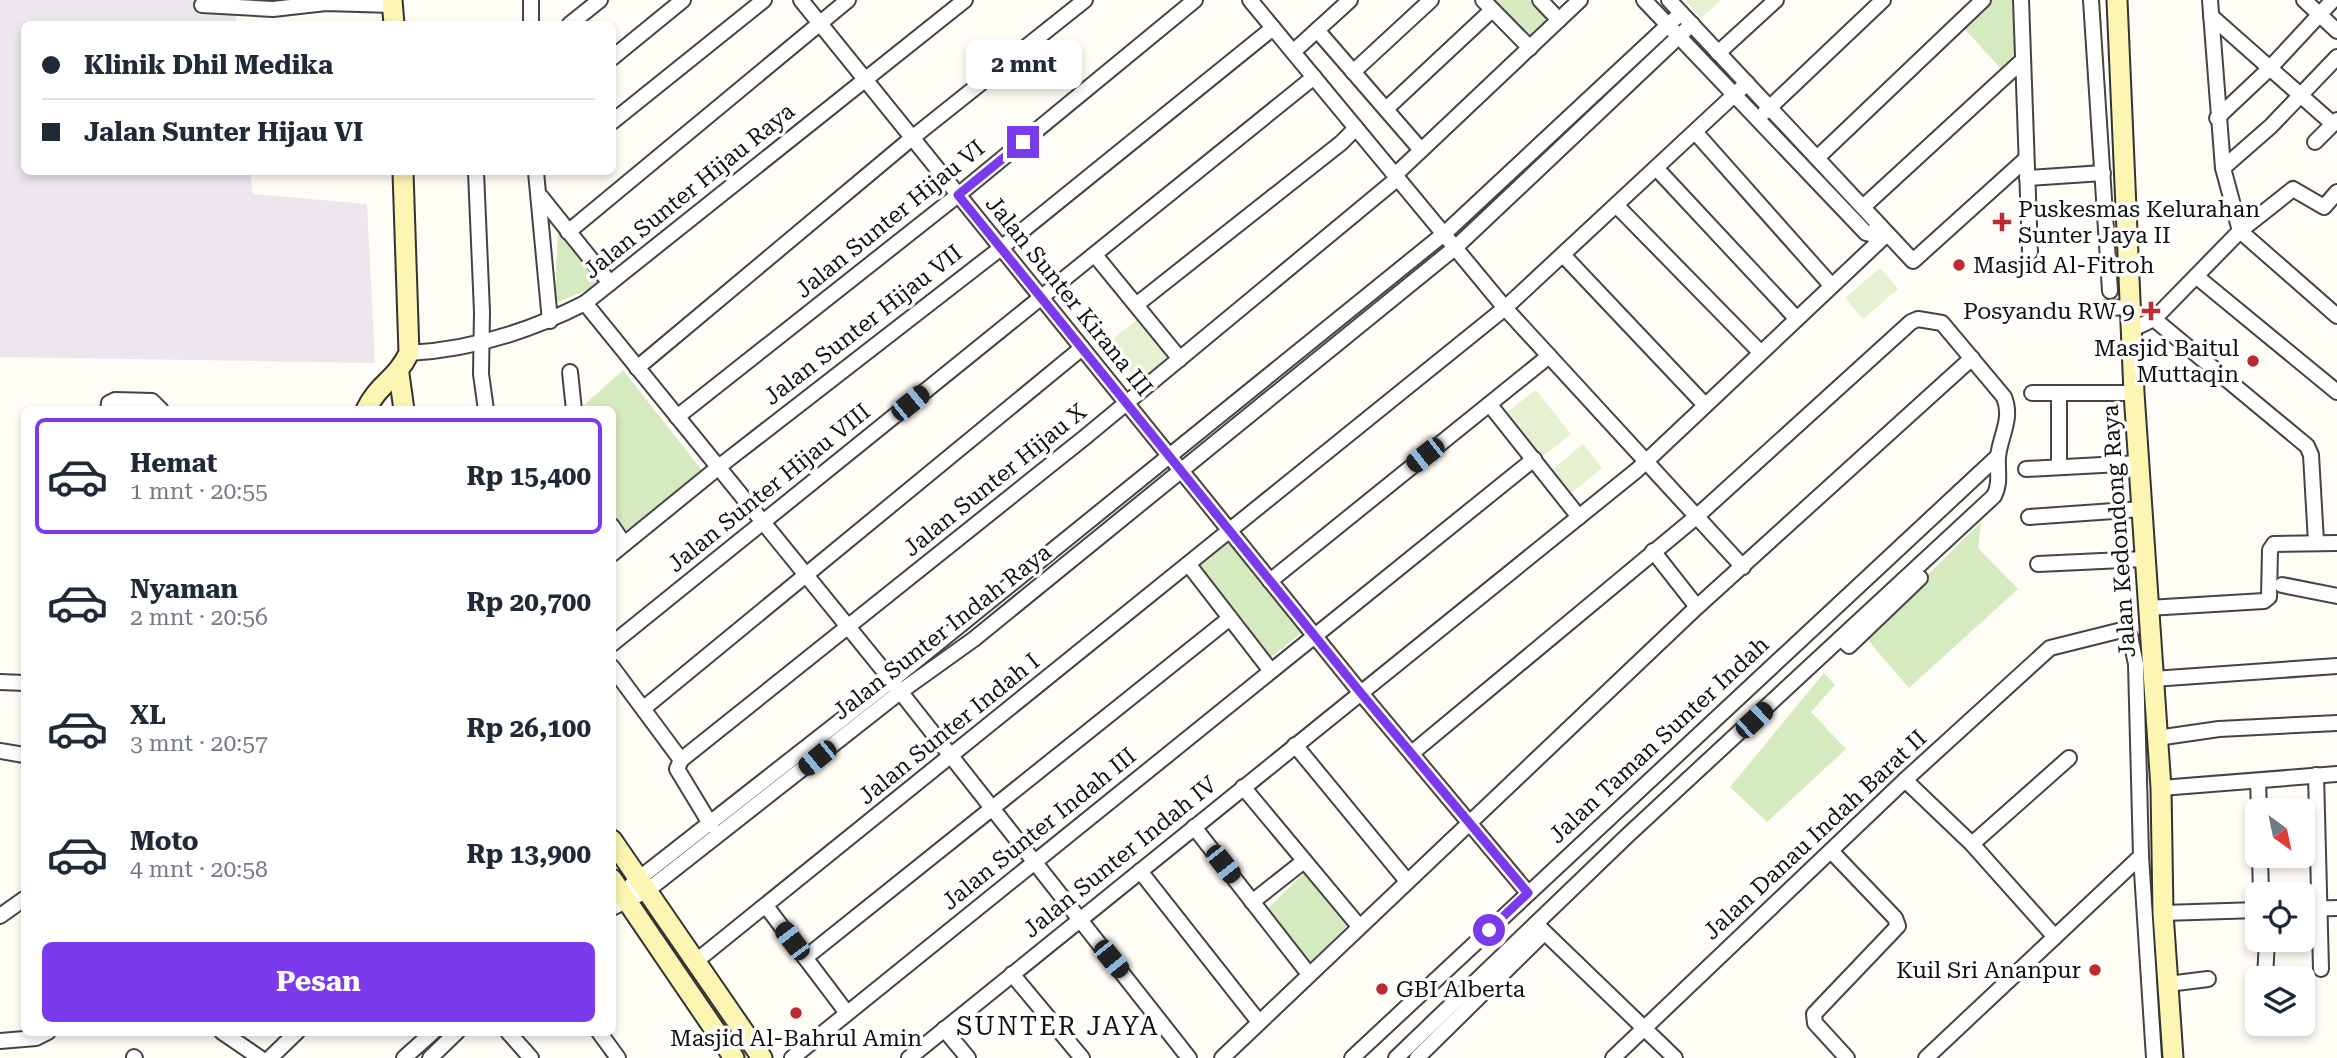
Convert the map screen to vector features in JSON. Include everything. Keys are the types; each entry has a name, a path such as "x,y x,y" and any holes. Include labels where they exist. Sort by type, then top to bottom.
{"street":[{"path":"531,0 531,21"},
{"path":"574,21 600,0"},
{"path":"616,55 683,0"},
{"path":"616,119 764,0"},
{"name":"Jalan Sunter Kirana III","path":"801,0 1360,692 1528,893"},
{"path":"568,232 848,0"},
{"name":"Jalan Sunter Hijau Raya","path":"409,353 480,343 550,321 584,303 965,0"},
{"path":"638,368 912,138 1085,0"},
{"name":"Jalan Sunter Hijau VI","path":"677,417 958,195 1195,0"},
{"path":"1293,52 1350,0"},
{"path":"1353,72 1431,0"},
{"path":"1540,0 1559,20"},
{"name":"Jalan Sunter Hijau X","path":"681,760 1180,359 1396,176 1580,0"},
{"path":"1644,0 1866,233 1884,230"},
{"path":"1669,0 1913,261 2026,159"},
{"path":"1718,52 1776,0"},
{"path":"1757,119 1883,0"},
{"path":"1817,158 1983,0"},
{"path":"2021,0 2030,252"},
{"path":"2091,0 2110,291"},
{"name":"Jalan Kedondong Raya","path":"2117,0 2134,393 2161,788 2163,913 2173,1058"},
{"path":"2210,0 2217,118 2223,168 2238,226 2337,316"},
{"path":"2304,0 2337,31"},
{"path":"2217,118 2269,69 2333,0"},
{"path":"1257,2 1273,28 1505,308 1742,566"},
{"path":"202,5 265,9 327,3 392,10"},
{"path":"1386,109 1487,5 1530,48"},
{"name":"Jalan Sunter Indah Raya","path":"617,895 644,884 896,687 1170,457 1444,233 1681,13"},
{"path":"2211,16 2300,96 2335,122 2315,142"},
{"name":"Jalan Sunter Indah Raya","path":"644,884 711,825 896,687 984,631 1456,247 1692,24"},
{"name":"Jalan Sunter Hijau VII","path":"618,549 718,467 1001,248 1273,28"},
{"path":"1317,30 1422,150"},
{"path":"2223,168 2300,96 2337,57"},
{"path":"1863,207 2023,60"},
{"name":"Jalan Sunter Hijau VIII","path":"616,642 1314,77"},
{"name":"Jalan Sunter Indah I","path":"695,962 1231,532 1505,308 1747,83"},
{"path":"1136,305 1356,128"},
{"path":"1696,133 1831,285"},
{"path":"1657,169 1796,318"},
{"path":"2027,178 2103,173"},
{"path":"368,406 376,392 399,374 409,353 403,175"},
{"path":"476,175 482,313 480,343 486,406"},
{"path":"538,183 568,232 610,283"},
{"path":"538,183 550,321"},
{"path":"2132,330 2154,319 2197,276 2238,226 2293,188 2324,207 2335,199"},
{"path":"1617,206 1760,352"},
{"name":"Jalan Sunter Indah IV","path":"909,1058 1646,461 1831,285 1884,230"},
{"path":"1095,255 1180,359"},
{"path":"1563,255 1705,405"},
{"path":"2197,276 2337,391"},
{"path":"584,303 896,687 1189,1058"},
{"path":"2106,308 2131,307"},
{"path":"1396,1058 1540,929 1980,508 1998,488 1998,456 2008,412 2004,397 1942,323 1918,319 1911,322 1696,517 1412,753"},
{"path":"2154,319 2310,449 2316,542"},
{"path":"643,708 1082,348"},
{"path":"1270,580 1549,356"},
{"path":"1222,1058 1358,925 1697,607 1972,358"},
{"path":"569,372 573,406"},
{"path":"399,374 403,406"},
{"path":"2032,393 2134,393"},
{"path":"2059,394 2059,467"},
{"path":"109,406 115,400 152,401 157,406"},
{"path":"1490,405 1579,517"},
{"name":"Jalan Taman Sunter Indah","path":"1352,1058 1998,456"},
{"name":"Jalan Sunter Indah III","path":"792,1058 1534,459"},
{"path":"2026,469 2139,463"},
{"path":"2029,517 2142,509"},
{"path":"2148,608 2264,601 2270,592 2270,547 2280,542 2337,543"},
{"path":"1653,551 1697,607"},
{"path":"2038,564 2144,559"},
{"path":"1189,565 1271,671"},
{"path":"2282,584 2337,596"},
{"path":"805,958 1230,618"},
{"name":"Jalan Danau Indah Barat II","path":"1614,1058 1905,779 2050,648 2122,630 2130,636 2136,664 2141,856"},
{"path":"2153,679 2337,666"},
{"path":"616,672 681,760 677,769 711,825"},
{"path":"0,682 21,682"},
{"path":"2157,738 2219,729 2337,723"},
{"path":"1295,745 1407,881"},
{"path":"0,751 21,754"},
{"path":"1972,844 2069,758"},
{"path":"2161,788 2337,774"},
{"path":"2311,882 2316,775"},
{"path":"1905,779 1972,844 2055,937"},
{"path":"2258,781 2259,798"},
{"path":"1243,787 1358,925"},
{"path":"1194,827 1308,973"},
{"path":"616,846 762,1058"},
{"path":"1831,851 1895,918 1899,926 1814,1014 1815,1023 1847,1058"},
{"path":"1927,1058 2141,856"},
{"path":"2141,856 2154,1058"},
{"path":"1252,902 1304,861"},
{"path":"1140,871 1259,1022"},
{"path":"617,895 734,1058"},
{"path":"0,916 21,901"},
{"path":"766,906 847,1013"},
{"path":"2315,908 2337,908"},
{"path":"2163,913 2245,910"},
{"path":"1540,929 1675,1058"},
{"path":"1417,1058 1540,929"},
{"path":"2315,936 2321,969"},
{"path":"1012,974 1082,1058"},
{"path":"2168,984 2208,979"},
{"path":"944,1029 968,1058"},
{"path":"0,1041 40,1036"},
{"path":"228,1036 260,1058"},
{"path":"271,1058 293,1036"},
{"path":"404,1058 429,1036"},
{"path":"430,1058 453,1036"},
{"path":"512,1036 531,1058"},
{"path":"602,1036 618,1058"}],"shaded area":[{"path":"0,0 235,0 237,21 21,21 21,175 250,175 253,194 367,204 375,363 0,357"}],"green space":[{"path":"1495,0 1530,0 1552,25 1532,43"},
{"path":"1685,0 1721,0 1701,18"},
{"path":"1987,0 2017,0 2019,59 2003,71 1961,25"},
{"path":"558,226 604,283 555,303"},
{"path":"1880,268 1898,289 1863,319 1845,298"},
{"path":"1139,318 1170,357 1139,382 1108,343"},
{"path":"623,370 704,473 621,534 616,517 616,406 583,406"},
{"path":"1536,390 1571,434 1542,457 1507,412"},
{"path":"1583,444 1602,468 1571,493 1552,470"},
{"path":"1981,522 1978,548 2018,589 1909,688 1865,637"},
{"path":"1230,542 1306,629 1268,660 1197,569"},
{"path":"1824,673 1835,685 1811,712 1846,749 1767,822 1730,787"},
{"path":"1307,870 1350,923 1306,966 1263,913"}],"place":[{"name":"Puskesmas Kelurahan Sunter Jaya II","path":"2002,222"},
{"name":"Masjid Al-Fitroh","path":"1959,265"},
{"name":"Posyandu RW 9","path":"2151,311"},
{"name":"Masjid Baitul Muttaqin","path":"2253,361"},
{"name":"Kuil Sri Ananpur","path":"2095,970"},
{"name":"GBI Alberta","path":"1382,989"},
{"name":"Masjid Al-Bahrul Amin","path":"796,1013"}],"district":[{"name":"SUNTER JAYA","path":"1058,1026"}],"route":[{"path":"1023,142 958,195 1360,692 1528,893 1489,930"}]}
